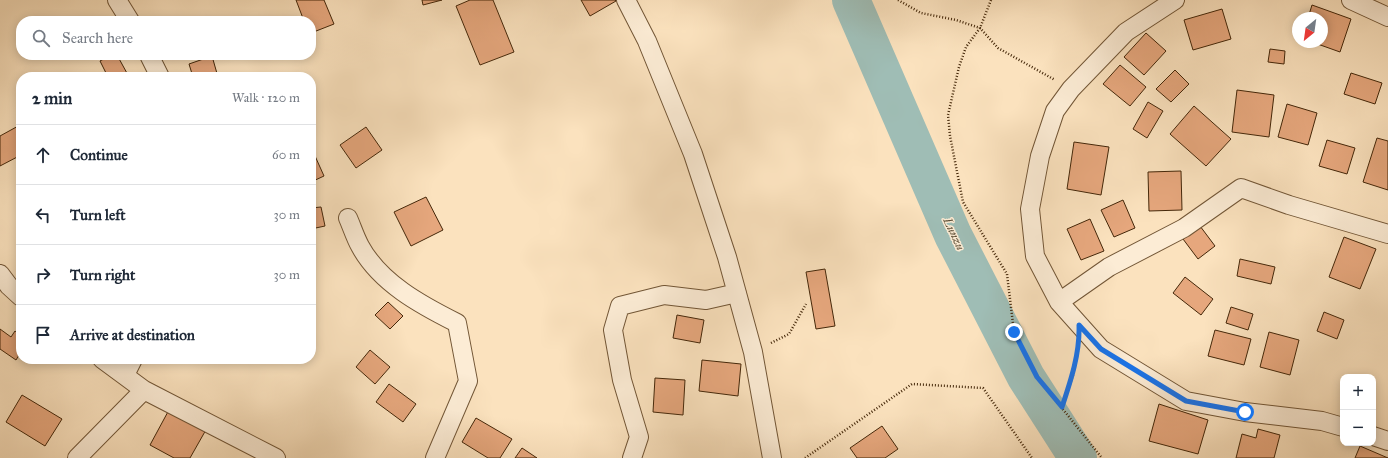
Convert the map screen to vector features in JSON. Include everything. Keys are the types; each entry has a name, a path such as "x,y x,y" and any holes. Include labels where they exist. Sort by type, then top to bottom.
{"street":[{"path":"117,0 127,16"},
{"path":"626,0 647,41 693,154 727,257 753,352 772,458"},
{"path":"1175,0 1126,32 1071,89 1055,111 1040,156 1030,209 1035,256 1059,302 1101,349 1186,401 1245,412 1322,421 1340,426"},
{"path":"1351,0 1388,17"},
{"path":"152,60 158,72"},
{"path":"1059,302 1110,267 1184,228 1241,188 1289,205 1388,234"},
{"path":"348,218 360,247 385,279 433,311 457,323 468,381 435,458"},
{"path":"632,458 639,437 622,380 612,330 620,306 664,295 706,300 737,293"},
{"path":"109,364 144,390 276,458"},
{"path":"125,375 130,364"},
{"path":"77,458 144,390"},
{"path":"1376,437 1388,440"}],"path":[{"path":"898,0 921,13 956,20 980,28 998,48 1071,89"},
{"path":"991,0 980,28 966,47 959,67 948,115 950,136 963,202 1008,274 1014,332 1037,377 1102,458"},
{"path":"753,352 789,334 806,304"},
{"path":"1062,407 1073,375 1080,344 1079,325"},
{"path":"805,458 912,384 983,388 1032,458"}],"building":[{"path":"296,0 324,0 334,24 316,31 316,16 302,16"},
{"path":"422,0 442,0 423,5"},
{"path":"470,0 493,0 514,52 480,65 456,6"},
{"path":"581,0 615,0 616,1 590,16"},
{"path":"1312,5 1351,19 1340,52 1328,48 1328,12 1310,12"},
{"path":"1222,9 1231,39 1193,50 1184,20"},
{"path":"1146,33 1166,51 1144,75 1124,57"},
{"path":"1270,49 1285,51 1284,64 1268,62"},
{"path":"120,60 126,72 106,72 100,61"},
{"path":"200,60 213,60 217,72 191,72 189,64"},
{"path":"1120,65 1146,87 1130,106 1103,84"},
{"path":"1175,70 1189,84 1171,102 1156,89"},
{"path":"1351,73 1382,83 1375,104 1344,94"},
{"path":"1237,90 1274,95 1269,137 1232,132"},
{"path":"1148,102 1163,111 1147,138 1133,129"},
{"path":"1287,104 1317,113 1308,145 1278,137"},
{"path":"1194,106 1231,139 1206,166 1170,134"},
{"path":"16,127 16,158 0,166 0,136"},
{"path":"366,127 382,150 356,168 340,145"},
{"path":"1377,138 1388,141 1388,190 1363,182"},
{"path":"1327,140 1355,148 1347,174 1319,166"},
{"path":"1074,142 1109,147 1101,195 1067,189"},
{"path":"316,158 324,176 316,180"},
{"path":"1181,171 1182,210 1149,211 1148,172"},
{"path":"426,197 443,230 411,246 394,212"},
{"path":"1123,200 1135,228 1114,237 1101,210"},
{"path":"321,207 325,226 316,228 316,208"},
{"path":"1090,219 1104,251 1081,260 1067,229"},
{"path":"1200,226 1215,246 1198,259 1183,239"},
{"path":"1344,237 1376,249 1360,289 1329,277"},
{"path":"1240,259 1275,267 1271,284 1237,276"},
{"path":"825,269 835,326 816,329 806,272"},
{"path":"1185,277 1213,299 1201,315 1173,293"},
{"path":"388,302 403,316 390,329 375,315"},
{"path":"1231,307 1253,314 1248,330 1226,323"},
{"path":"1324,312 1344,320 1337,339 1317,331"},
{"path":"677,315 704,320 700,343 673,338"},
{"path":"0,329 11,337 15,331 16,332 16,360 0,349"},
{"path":"1215,330 1251,339 1244,365 1208,356"},
{"path":"1269,332 1299,340 1290,375 1260,367"},
{"path":"370,350 390,367 375,384 356,367"},
{"path":"702,360 741,364 738,396 699,391"},
{"path":"655,378 685,380 683,415 653,412"},
{"path":"389,384 416,404 403,422 376,402"},
{"path":"22,395 62,419 45,446 6,422"},
{"path":"1159,404 1208,420 1198,454 1149,441"},
{"path":"170,408 207,428 190,458 174,458 150,445"},
{"path":"476,418 512,439 500,458 488,458 462,442"},
{"path":"882,426 898,449 885,458 857,458 850,448"},
{"path":"1258,429 1280,435 1274,458 1236,458 1242,434 1256,438"},
{"path":"1360,446 1388,458 1355,458"},
{"path":"522,448 537,458 515,458"}],"waterway":[{"name":"Lunzu","path":"851,0 953,235 1026,377 1078,458"}],"route":[{"path":"1014,332 1037,377 1062,407 1073,375 1080,344 1079,325 1101,349 1186,401 1245,412"}]}
